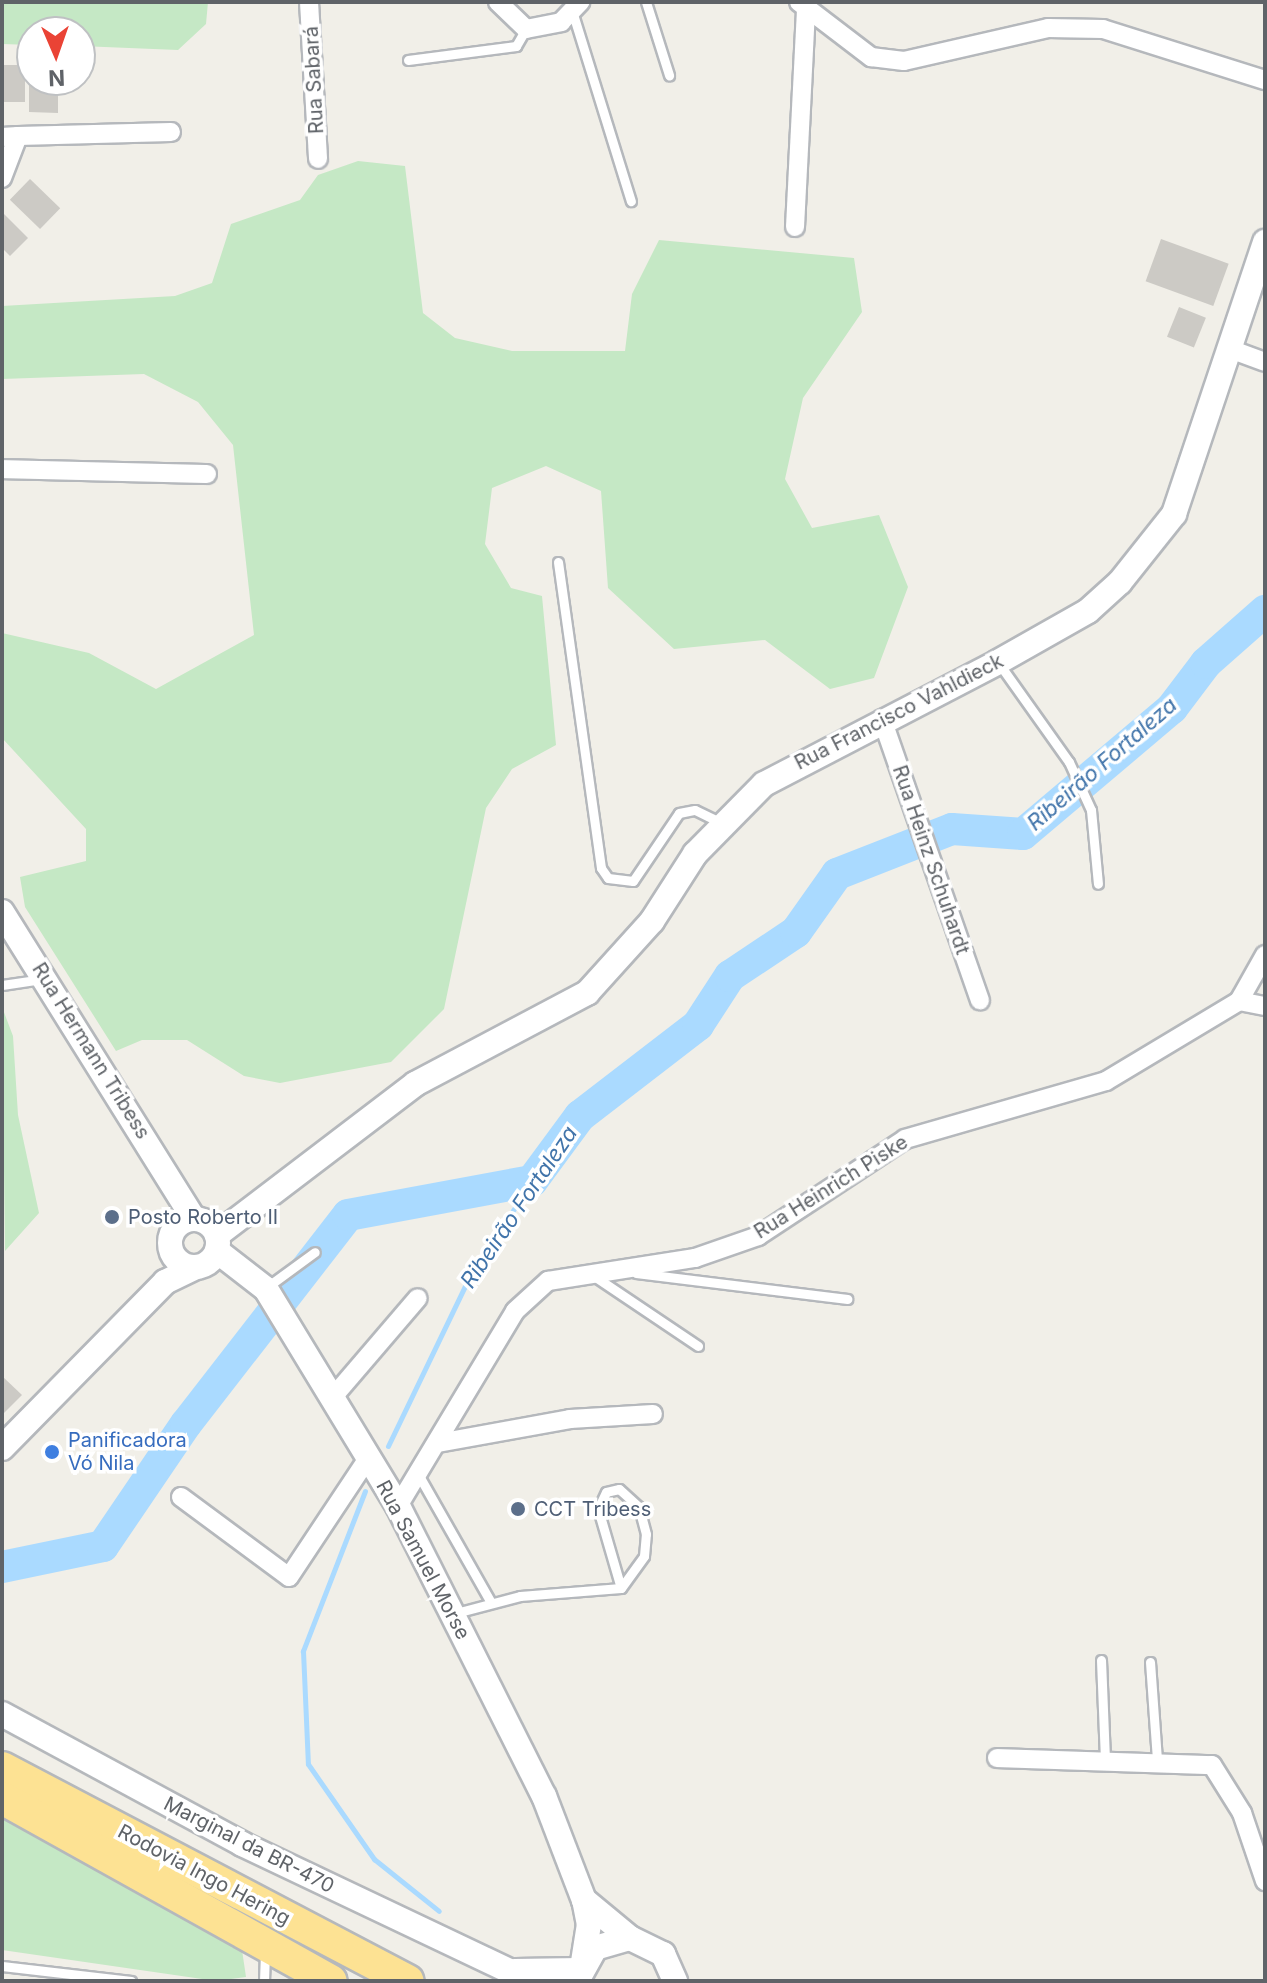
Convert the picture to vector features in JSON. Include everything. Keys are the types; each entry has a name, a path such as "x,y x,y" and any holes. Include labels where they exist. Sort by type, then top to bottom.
{"highway":[{"name":"Rodovia Ingo Hering","path":"2,1768 408,1981"},
{"name":"Rodovia Ingo Hering","path":"2,1798 259,1957 331,1981"},
{"path":"259,1957 293,1981"}],"main road":[{"name":"Rua Francisco Vahldieck","path":"2,1448 165,1282 196,1267 217,1243 415,1084 587,993 652,921 722,823 798,761 998,662 1088,611 1146,555 1174,514 1227,348 1265,242"},
{"name":"Rua Hermann Tribess","path":"2,912 178,1191 185,1223"},
{"path":"165,1282 171,1251 185,1223 217,1243"},
{"name":"Rua Samuel Morse","path":"217,1243 266,1289 398,1506 544,1796 584,1900 589,1925 580,1971"},
{"path":"171,1251 196,1267"},
{"name":"Marginal da BR-470","path":"2,1714 242,1844 530,1981"},
{"name":"Rua Samuel Morse","path":"584,1900 630,1938 655,1948 679,1977"},
{"path":"580,1971 595,1948 630,1938"},
{"name":"Marginal da BR-470","path":"501,1968 553,1975 580,1971"}],"street":[{"name":"Rua Sabará","path":"309,2 318,159"},
{"path":"498,2 526,29 576,8"},
{"path":"810,9 871,57 904,61 1048,28 1103,29 1265,80"},
{"path":"795,227 810,9"},
{"path":"2,178 10,137 171,132"},
{"path":"1227,348 1265,362"},
{"path":"2,469 207,474"},
{"name":"Rua Heinz Schuhardt","path":"882,719 980,1000"},
{"path":"1265,955 1239,1001 1265,1006"},
{"name":"Rua Heinrich Piske","path":"398,1506 529,1295 548,1281 608,1267 695,1258 758,1236 905,1139 1106,1081 1239,1001"},
{"path":"333,1397 418,1298"},
{"path":"438,1443 570,1419 653,1414"},
{"path":"181,1497 289,1577 368,1458"},
{"path":"997,1758 1194,1759 1225,1777 1265,1881"}],"lane":[{"path":"646,2 669,75"},
{"path":"576,8 631,201"},
{"path":"408,60 516,46 526,29"},
{"path":"558,562 601,868 608,878 633,881 679,813 695,810 722,823"},
{"path":"998,662 1069,762 1091,810 1098,884"},
{"path":"2,985 45,978"},
{"path":"266,1289 315,1252"},
{"path":"608,1267 847,1299"},
{"path":"588,1272 698,1346"},
{"path":"418,1474 490,1601"},
{"path":"452,1614 490,1601 621,1588 644,1556 646,1534 639,1507 619,1489 606,1492 598,1509 621,1588"},
{"path":"1101,1660 1105,1759"},
{"path":"1150,1662 1157,1759"},
{"path":"2,1966 131,1981"}],"green space":[{"path":"2,2 208,2 206,24 178,50 96,47 96,16 16,16 16,44 2,44"},
{"path":"358,161 405,166 423,313 455,338 512,351 625,351 632,294 659,240 854,258 862,312 803,398 785,479 812,528 879,515 908,587 874,678 830,689 765,640 674,649 608,588 601,491 546,466 492,488 485,544 511,588 542,596 556,745 512,769 486,808 444,1009 391,1062 280,1083 244,1076 187,1040 142,1040 116,1051 25,907 20,877 86,861 86,829 2,738 2,633 89,653 156,689 254,635 233,445 198,402 144,374 2,379 2,306 175,296 212,283 231,224 300,200 318,175"},
{"path":"2,1007 13,1036 18,1115 39,1213 5,1251"},
{"path":"2,1817 242,1950 246,1977 216,1981 2,1950"}],"building":[{"path":"2,65 16,65 16,96 25,96 25,102 2,102"},
{"path":"29,96 58,96 58,113 29,112"},
{"path":"30,179 60,208 40,229 10,200"},
{"path":"2,212 28,238 10,256 2,248"},
{"path":"1161,239 1229,264 1213,306 1146,281"},
{"path":"1179,307 1206,318 1194,348 1167,337"},
{"path":"2,1376 22,1395 2,1415"}],"waterway":[{"name":"Ribeirão Fortaleza","path":"2,1567 103,1546 186,1424 348,1215 532,1181 580,1116 698,1025 730,976 796,932 837,874 952,829 1023,834 1172,708 1206,663 1265,611"},
{"name":"Ribeirão Fortaleza","path":"388,1446 468,1280 532,1181"},
{"name":"Ribeirão Fortaleza","path":"365,1491 303,1651 308,1764 374,1859 439,1911"}],"place":[{"name":"Posto Roberto II","path":"112,1217"},
{"name":"Panificadora Vó Nila","path":"52,1452"},
{"name":"CCT Tribess","path":"518,1509"}]}
